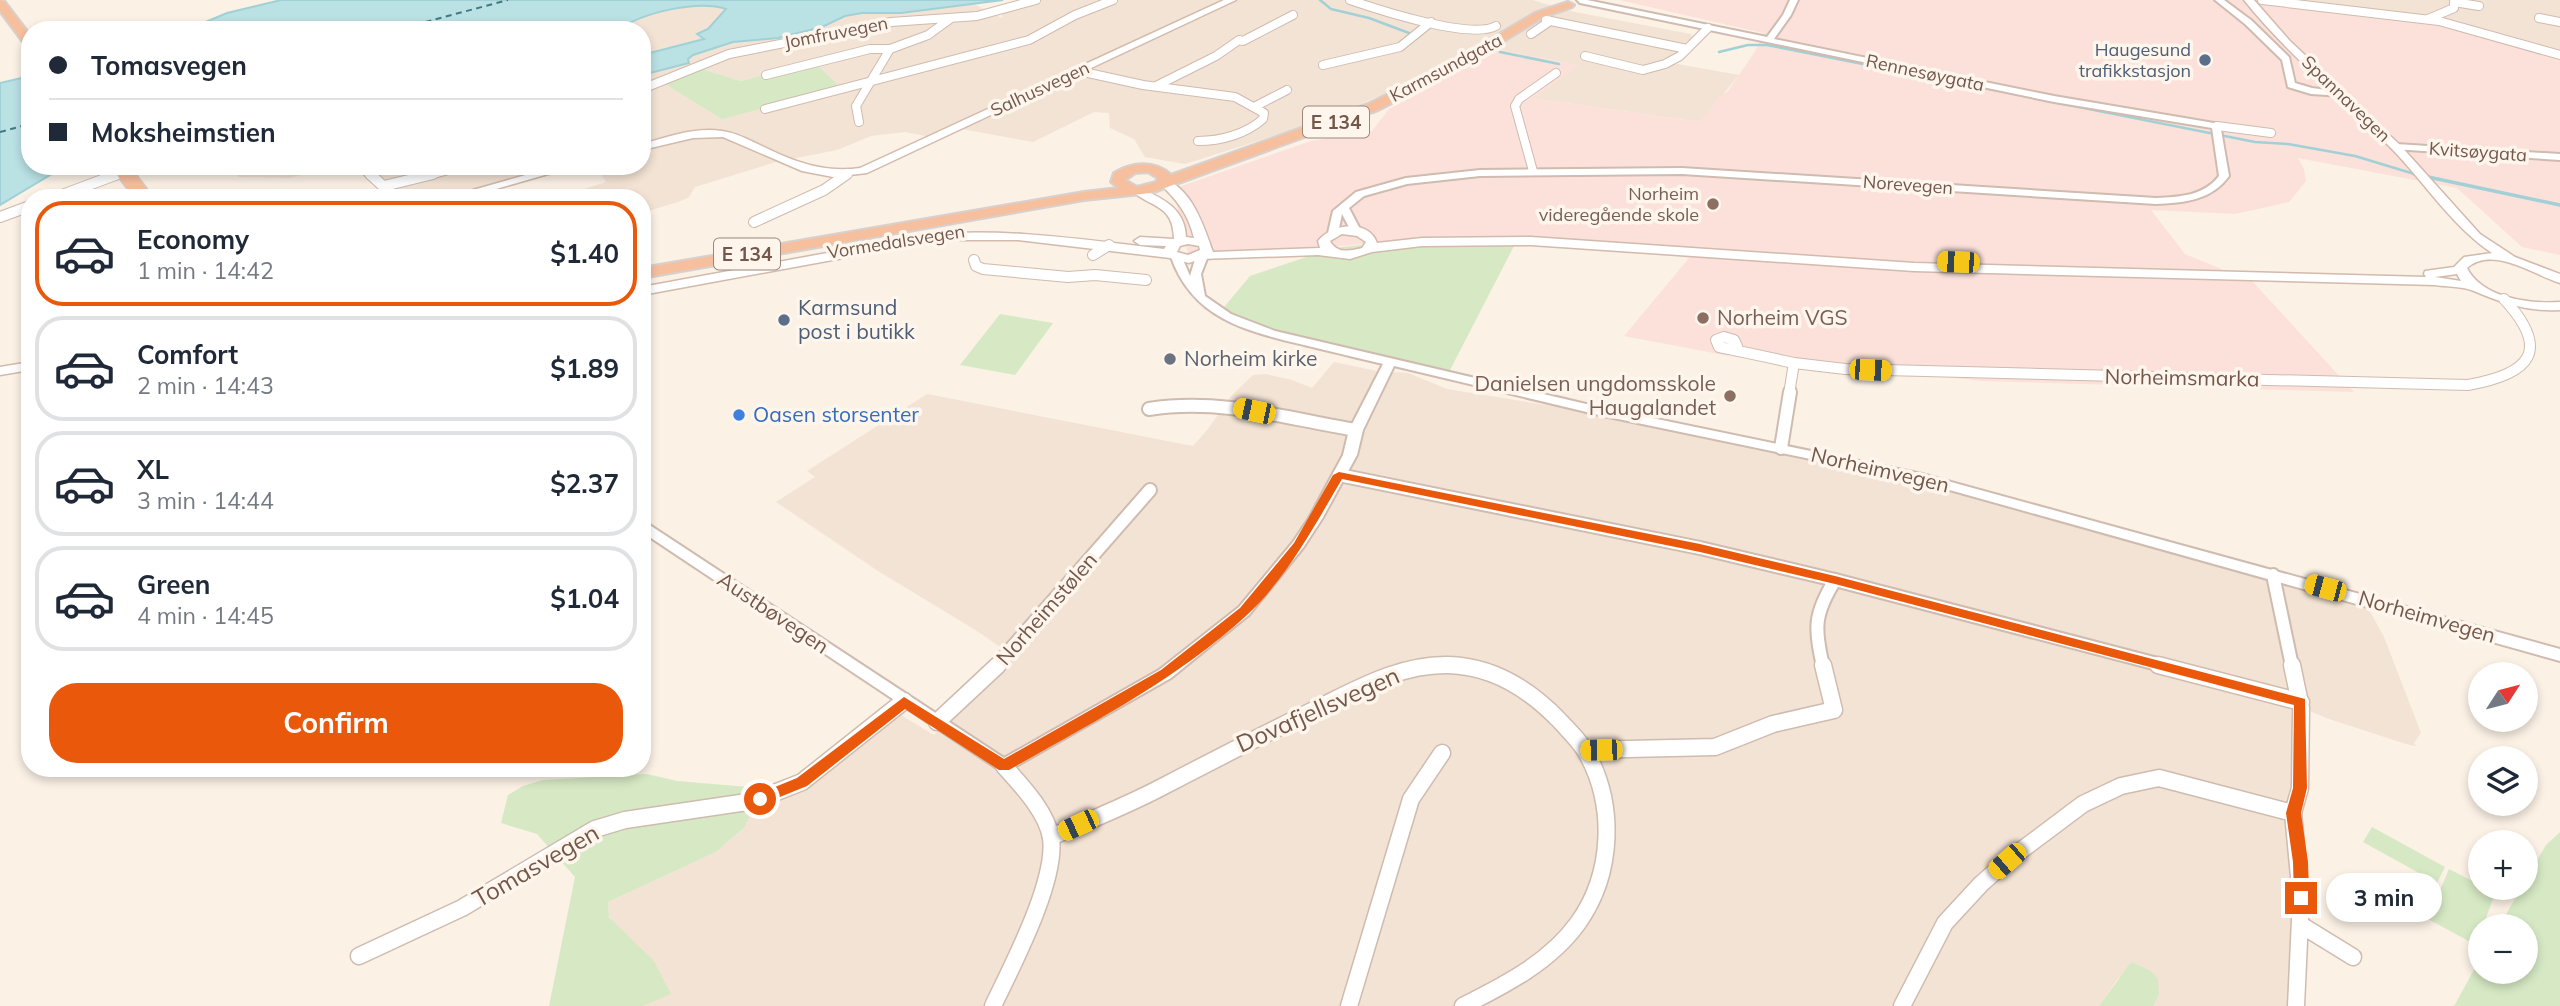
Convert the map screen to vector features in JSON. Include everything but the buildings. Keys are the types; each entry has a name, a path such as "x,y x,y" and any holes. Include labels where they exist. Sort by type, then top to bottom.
{"highway":[{"name":"E 134","path":"1546,0 1568,5 1581,1"},
{"name":"Karmsundgata","path":"1150,168 1189,163 1253,145 1369,104 1447,66 1546,0"},
{"path":"1,1 21,30"},
{"name":"Karmsundgata","path":"1164,182 1373,107 1451,68 1539,15 1568,5"},
{"name":"E 134","path":"852,236 1037,197 1119,176 1130,170 1150,168"},
{"path":"1150,168 1163,174 1164,182"},
{"path":"1119,176 1119,185 1136,191"},
{"name":"E 134","path":"651,271 852,236 1155,188 1164,182"}],"main road":[{"name":"Salhusvegen","path":"651,145 687,136 721,134 804,169 825,174 848,173 884,163 1231,0"},
{"name":"Spannavegen","path":"2249,1 2396,147 2442,200"},
{"path":"485,189 537,175"},
{"path":"1164,182 1182,201 1192,217 1202,247"},
{"name":"Norheimvegen","path":"1136,191 1173,212 1180,227 1176,249"},
{"path":"2442,200 2473,258"},
{"path":"2442,200 2484,244 2511,260"},
{"name":"Vormedalsvegen","path":"745,273 822,253 955,230 1014,230 1176,249"},
{"path":"1329,235 1326,247 1335,253"},
{"path":"1176,249 1262,248 1329,235 1422,242 1531,241 1900,267 2412,280 2478,287"},
{"path":"1365,239 1532,235 1826,257 1958,262 2427,275 2460,270"},
{"name":"Vormedalsvegen","path":"651,289 954,236 1018,236 1176,249"},
{"path":"1176,249 1189,259 1202,247 1356,254 1365,239"},
{"path":"2460,270 2461,264 2473,258 2511,260 2560,277"},
{"path":"2460,270 2478,287 2504,299 2536,306 2558,307"},
{"path":"0,371 21,368"}],"street":[{"name":"Jomfruvegen","path":"651,85 729,54 891,22 950,19 995,12 1036,0"},
{"path":"765,109 1029,40 1075,15 1113,0"},
{"path":"1350,0 1432,22 1483,32 1496,26"},
{"path":"1769,40 1782,24 1794,0"},
{"path":"2219,0 2281,53 2288,63 2291,85 2311,91 2340,94"},
{"path":"2262,0 2428,19 2560,55"},
{"name":"Rennesøygata","path":"1581,1 2054,99 2271,133"},
{"path":"2249,1 2304,3"},
{"path":"2428,19 2454,8 2454,2 2479,6"},
{"path":"1156,86 1216,56 1239,40 1243,41 1293,15"},
{"path":"2539,18 2560,22"},
{"path":"766,75 870,49 890,49 934,33 950,19"},
{"path":"1531,34 1548,21 1687,49"},
{"path":"1323,65 1400,47 1432,22"},
{"path":"1585,56 1643,70 1675,61 1708,28"},
{"path":"859,122 856,106 890,49"},
{"path":"1079,71 1156,86 1227,95 1256,106 1264,115 1255,126 1198,141"},
{"path":"1533,171 1515,106 1519,99 1556,73"},
{"path":"1256,106 1287,90"},
{"name":"Norevegen","path":"1344,208 1360,194 1406,181 1460,174 1533,171 1682,171 2163,201 2199,195 2216,187 2222,180 2225,170 2217,126"},
{"name":"Kvitsøygata","path":"2396,147 2560,157"},
{"name":"Salhusvegen","path":"754,222 824,190 848,173"},
{"path":"78,189 115,175"},
{"path":"371,175 387,189"},
{"path":"384,186 428,175"},
{"path":"1329,235 1337,213 1344,208 1365,239"},
{"path":"0,217 21,209"},
{"path":"1093,255 1109,245"},
{"path":"1200,296 1195,274 1202,247"},
{"name":"Norheimvegen","path":"1176,249 1190,289 1225,316 1252,328 1589,409 1781,448 2003,499 2560,655"},
{"path":"974,260 976,266 983,269 1068,277 1095,275 1146,280"},
{"path":"2504,299 2525,323 2536,306"},
{"name":"Norheimsmarka","path":"1729,349 1794,363 1845,369 2468,385 2505,377 2524,362 2530,351 2530,338 2525,323"},
{"path":"1004,766 1165,674 1244,611 1298,545 1350,455 1356,430 1390,362"},
{"path":"1781,448 1794,363"},
{"path":"1149,409 1178,403 1212,404 1356,430"},
{"path":"1339,475 1700,548 1835,580 2301,702"},
{"name":"Norheimstølen","path":"937,722 1008,655 1150,490"},
{"name":"Austbøvegen","path":"651,531 904,702 1004,766 1033,802 1051,838"},
{"path":"2273,575 2301,702 2300,788 2293,813 2300,862 2301,925 2296,1006"},
{"path":"1585,750 1715,747 1773,724 1834,710 1816,637 1820,604 1835,580"},
{"name":"Dovafjellsvegen","path":"1051,838 1160,788 1273,728 1366,685 1408,669 1447,665 1485,669 1518,686 1548,708 1585,750 1600,784 1608,824 1605,861 1592,898 1581,918 1551,952 1495,990 1463,1006"},
{"name":"Tomasvegen","path":"359,956 462,908 595,829 625,820 754,801 802,782 904,702"},
{"path":"1349,1006 1411,799 1442,753"},
{"path":"1902,1006 1945,923 1981,884 2007,861 2083,804 2121,786 2159,778 2293,813"},
{"path":"993,1006 1037,903 1048,867 1051,838"},
{"path":"2301,925 2353,957"}],"shaded area":[{"path":"1029,0 1532,0 1575,12 1691,34 1692,38 1685,43 1672,63 1739,75 1700,122 1532,98 1578,65 1474,45 1444,69 1315,123 1185,164 1145,157 1134,139 1110,128 1109,113 1094,112 1033,142 962,129 931,137 905,132 871,136 837,150 776,162 695,187 689,197 651,210 651,189 584,189 606,182 602,175 651,175 651,73 689,63 687,59 693,55 733,42 778,38 822,27 845,16 862,12 901,13 972,3 1002,18 1002,13","holes":["813,62 722,119 699,68 741,81"]},
{"path":"1619,0 2265,0 2428,21 2560,57 2560,255 2522,247 2457,188 2298,158 2306,181 2289,202 2235,214 2151,210 2185,254 2253,282 2354,392 1983,381 1735,357 1624,336 1689,258 1667,253 1409,240 1189,259 1173,189 1311,141 1372,131 1389,109 1437,84 1423,78 1444,69 1473,45 1579,65 1533,98 1700,122 1719,97 1728,91 1756,50 1763,33"},
{"path":"2265,0 2560,0 2560,57"},
{"path":"712,3 727,9 708,29 697,36 704,39 651,53 651,21 634,21 646,14"},
{"path":"237,175 301,175 290,178"},
{"path":"371,175 531,175 477,189 387,189"},
{"path":"1334,362 1377,371 1408,373 1447,389 1601,414 1876,469 2362,597 2384,637 2421,733 2414,743 2416,746 2406,744 2290,703 2295,754 2300,1006 2153,1006 2159,995 2119,977 2099,1006 643,1006 670,994 609,916 608,902 716,852 745,827 748,816 889,708 934,735 985,687 1004,655 1000,647 977,631 878,571 776,502 815,477 807,471 927,394 1193,446 1232,395 1253,375 1266,374 1312,388"}],"green space":[{"path":"814,62 841,88 722,119 665,84 699,68 741,81"},
{"path":"1409,240 1515,244 1448,374 1317,343 1220,312 1250,276 1333,248"},
{"path":"1000,314 1053,323 1015,375 960,365"},
{"path":"651,775 677,781 760,788 745,827 716,852 608,902 609,917 654,961 671,994 643,1006 549,1006 575,877 537,834 501,823 508,795 523,786 543,780"},
{"path":"2372,827 2445,867 2437,883 2363,842"},
{"path":"2560,832 2560,1006 2454,1006 2468,981 2468,984 2538,984 2538,914 2506,914 2514,900 2538,900 2538,859 2546,845"},
{"path":"2449,869 2468,879 2468,900 2492,900 2487,914 2468,914 2468,941 2428,919"},
{"path":"2131,962 2151,971 2158,979 2159,995 2153,1006 2099,1006"}],"water":[{"path":"281,0 1003,0 901,13 845,16 822,27 778,38 733,42 693,55 688,59 689,63 651,73 651,53 704,39 697,34 708,29 726,9 686,7 656,13 635,21 208,21 227,13"},
{"path":"21,78 21,175 50,175 27,189 21,189 21,192 0,205 0,83"}],"waterway":[{"path":"1320,0 1331,9 1369,18 1409,33"},
{"path":"1719,52 1748,45 1767,45 2255,142 2288,144 2355,156 2415,174"},
{"path":"1500,52 1559,64"},
{"path":"2415,174 2560,205"},
{"path":"2415,174 2421,176"}],"ferry route":[{"path":"429,21 508,0"},
{"path":"0,132 21,126"}],"place":[{"name":"Haugesund trafikkstasjon","path":"2205,60"},
{"name":"Norheim videregående skole","path":"1713,204"},
{"name":"Norheim VGS","path":"1703,318"},
{"name":"Karmsund post i butikk","path":"784,320"},
{"name":"Norheim kirke","path":"1170,359"},
{"name":"Danielsen ungdomsskole Haugalandet","path":"1730,396"},
{"name":"Oasen storsenter","path":"739,415"}],"route":[{"path":"760,799 802,782 904,702 1004,766 1165,674 1244,611 1298,545 1339,475 1700,548 1960,611 2301,702 2300,788 2293,813 2300,862 2301,898"}]}
